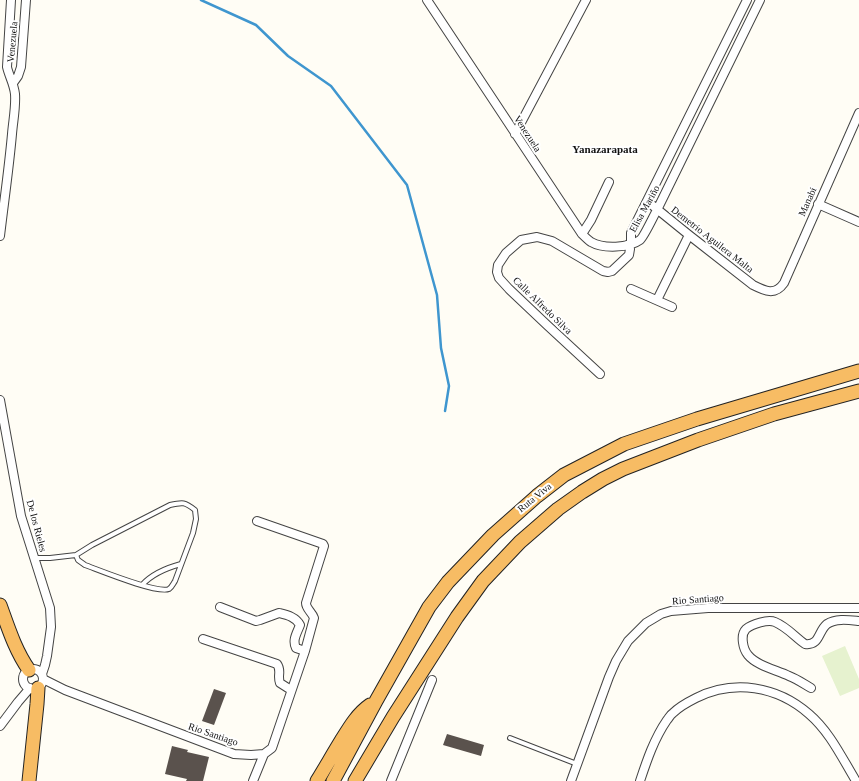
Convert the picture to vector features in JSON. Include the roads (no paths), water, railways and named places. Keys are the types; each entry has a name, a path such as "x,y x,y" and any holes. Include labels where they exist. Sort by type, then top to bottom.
{"highway":[{"name":"Ruta Viva","path":"333,781 429,606 448,582 493,536 537,496 564,475 631,442 697,419 859,371"},
{"path":"355,781 393,717 457,617 483,581 520,542 558,509 598,482 623,469 698,440 774,414 859,391"},
{"path":"0,605 15,644 24,663 35,679 37,704 29,781"},
{"path":"317,781 360,713 376,701"},
{"path":"361,781 363,768"}],"street":[{"path":"0,236 15,102 13,83 8,74 7,67 11,0"},
{"name":"Venezuela","path":"13,83 18,76 21,67 26,0"},
{"name":"Venezuela","path":"427,0 582,234 591,242 600,246 612,247 629,245"},
{"path":"515,134 586,0"},
{"name":"Elisa Mariño","path":"629,245 631,232 747,0"},
{"name":"Elisa Mariño","path":"629,245 641,240 760,0"},
{"name":"Manabi","path":"768,291 775,291 784,284 859,113"},
{"path":"582,234 591,220 609,182"},
{"name":"Demetrio Aguilera Malta","path":"647,201 753,285 768,291"},
{"path":"818,204 859,222"},
{"path":"657,300 688,235"},
{"name":"Calle Alfredo Silva","path":"600,374 509,289 499,278 497,272 498,265 506,253 521,240 537,237 552,241 608,272 612,271 629,255 629,245"},
{"path":"631,289 672,307"},
{"name":"De los Rieles","path":"0,400 21,516 50,608 51,627 47,656 35,679 2,723"},
{"path":"253,781 264,754 272,748 305,650 314,618 312,613 307,608 306,603 324,546 323,544 257,521"},
{"path":"220,607 256,621 279,613 292,617 298,621 300,625 294,644 296,648 305,650"},
{"name":"Rio Santiago","path":"571,781 616,661 628,641 646,623 661,614 671,611 708,608 859,608"},
{"path":"811,688 790,676 750,658 746,653 743,638 746,629 765,621 772,621 785,627 799,640 809,645 817,640 826,625 842,620 859,621"},
{"path":"203,639 277,664 280,672 278,679 280,683 291,690"},
{"name":"Rio Santiago","path":"35,679 234,754 264,754"},
{"path":"391,781 432,680"},
{"path":"640,781 650,751 672,713 686,703 705,694 723,689 740,687 760,689 778,694 795,703 810,715 829,737 856,781"}],"lane":[{"path":"34,558 76,555 170,505 186,503 195,510 196,519 193,533 175,582 168,589 164,590 142,585 85,565 78,560 76,555"},
{"path":"142,585 152,576 166,568 181,564"},
{"path":"510,738 577,764"}],"waterway":[{"path":"201,0 256,25 288,56 331,86 407,185 437,295 441,348 449,386 445,411"}],"district":[{"name":"Yanazarapata","path":"605,150"}]}
